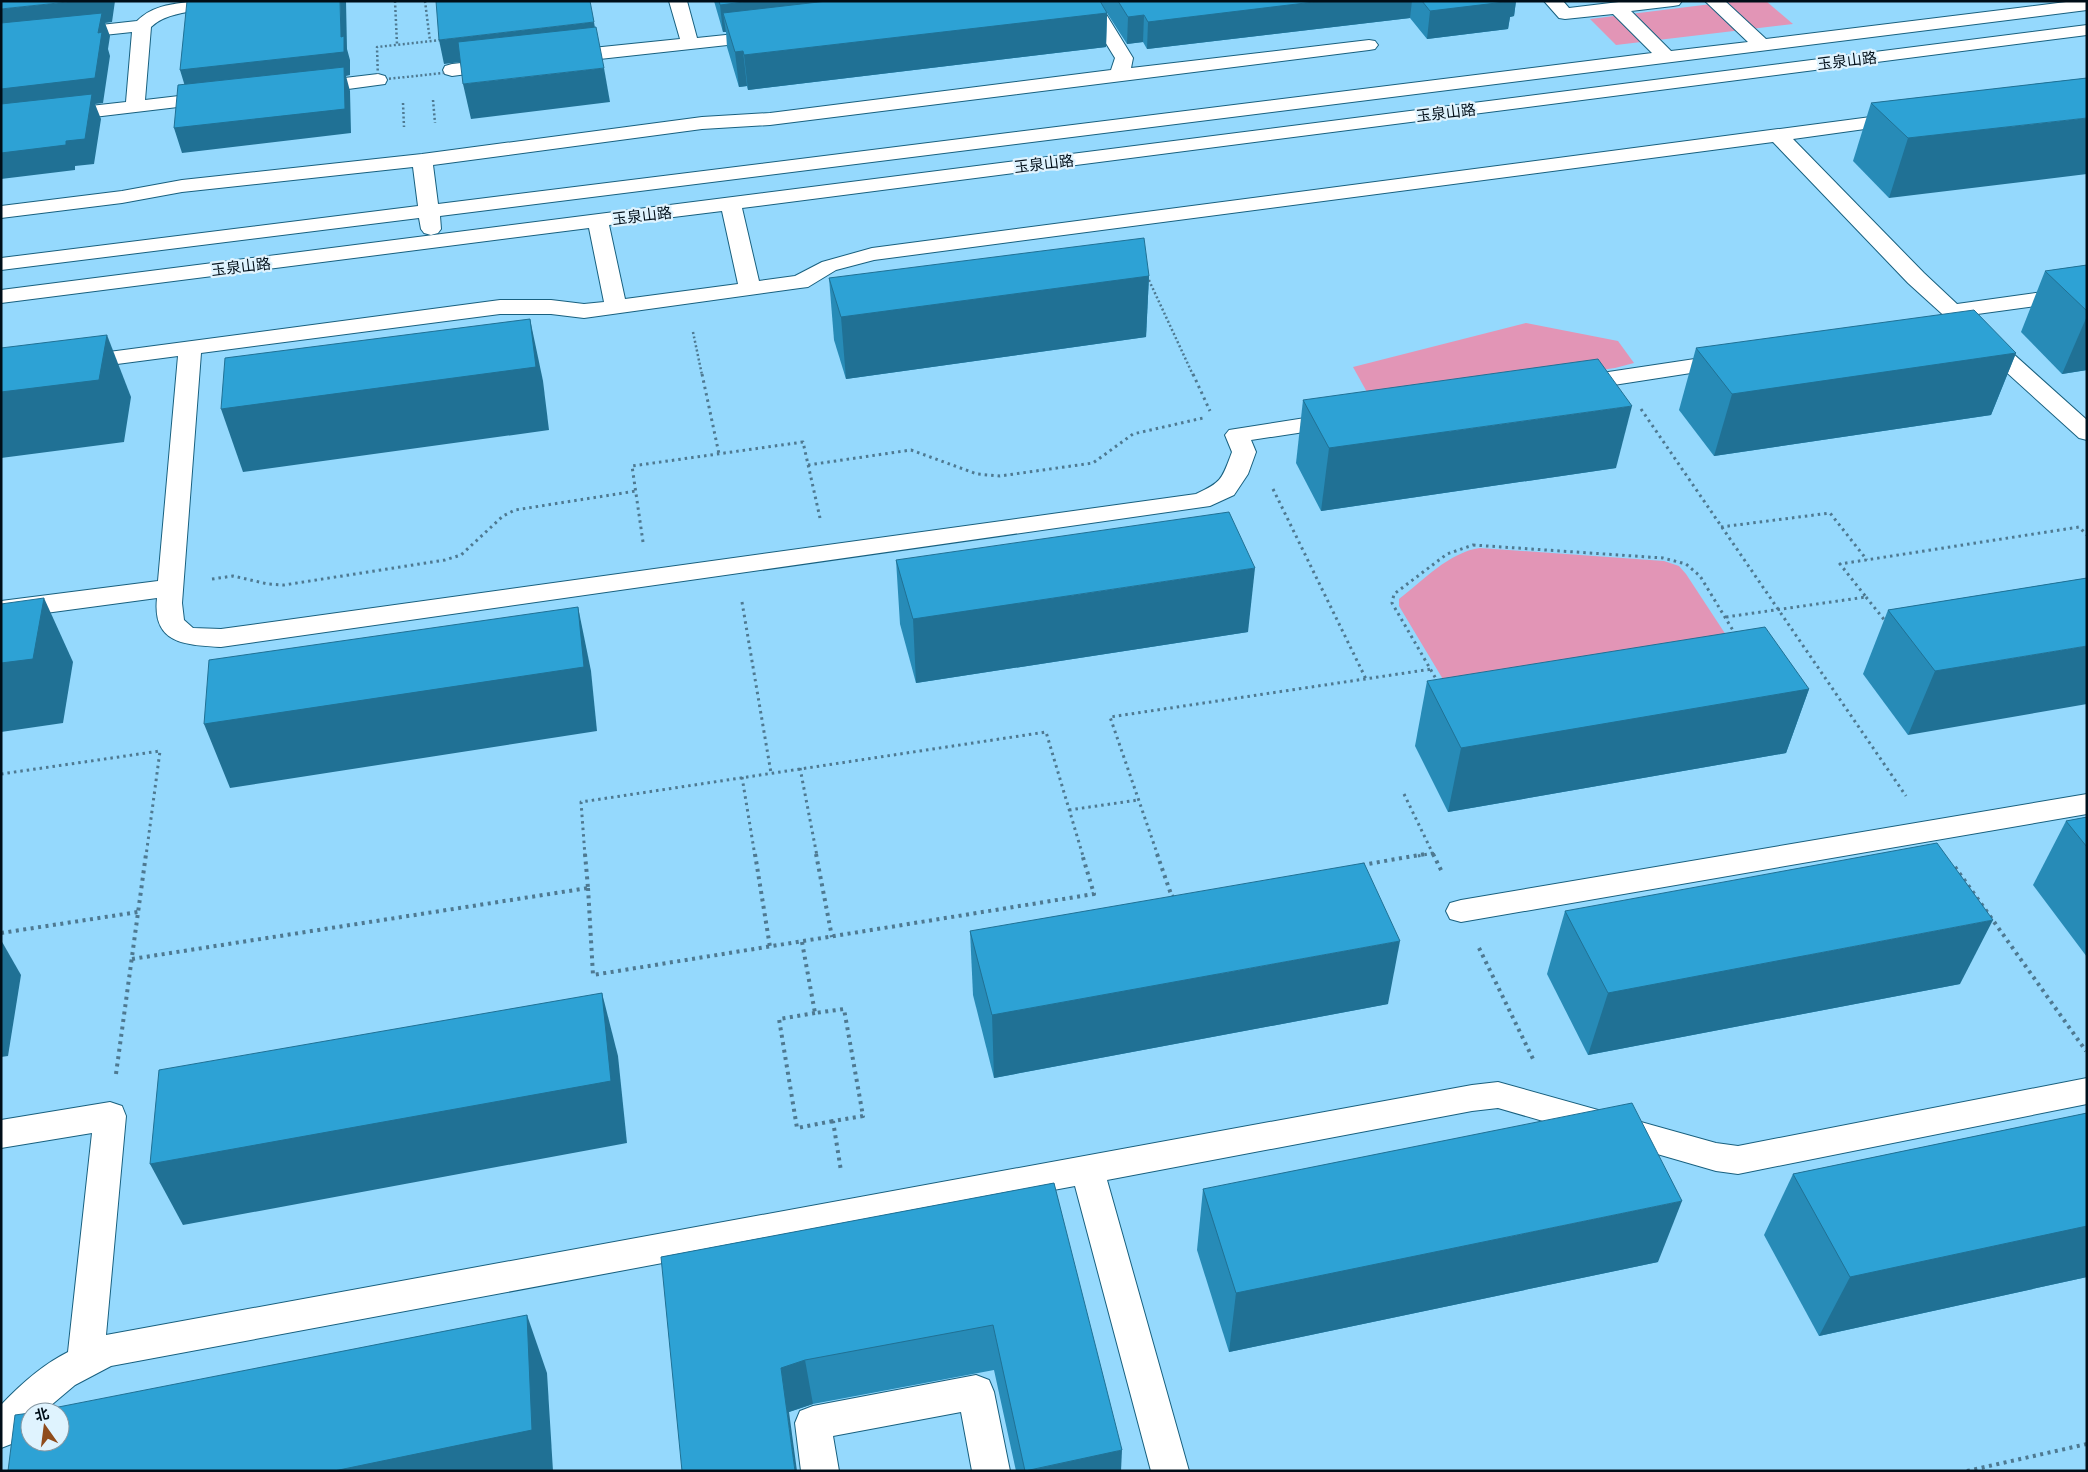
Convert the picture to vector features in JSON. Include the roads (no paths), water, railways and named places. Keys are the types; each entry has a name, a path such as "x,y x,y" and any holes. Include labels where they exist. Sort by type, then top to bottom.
{"street":[{"path":"1,41 142,26 152,16 170,10 244,1"},
{"path":"678,1 690,44"},
{"path":"1089,1 1124,58 1122,68 1117,75"},
{"path":"1552,1 1565,14 1673,1"},
{"path":"1714,1 1762,45"},
{"path":"2051,5 2086,31"},
{"name":"玉泉山路","path":"1,264 1762,45 2051,5 2087,5"},
{"path":"1618,8 1666,57"},
{"path":"135,107 142,26"},
{"name":"玉泉山路","path":"1,297 2086,31"},
{"path":"542,60 780,34"},
{"path":"1,212 122,197 182,186 422,160 702,123 770,119 1369,45"},
{"path":"452,70 512,63"},
{"path":"291,90 378,80"},
{"path":"1,122 232,96"},
{"path":"58,364 500,307 584,311 616,307 800,282 829,266 872,254 1916,117"},
{"path":"1778,135 1916,278 1954,322 2087,433"},
{"path":"422,160 432,243"},
{"path":"731,204 750,288"},
{"path":"598,222 616,307"},
{"path":"1954,322 2087,292"},
{"path":"190,347 169,603 171,624 187,636 221,638 1201,501 1225,490 1236,474 1244,452 1237,435 1363,416"},
{"path":"1549,388 1754,358"},
{"path":"1,610 170,588"},
{"path":"1461,911 1925,824 2087,804"},
{"path":"1,1431 27,1403 62,1374 106,1351 1472,1098 1498,1095 1716,1157 1738,1160 2087,1091"},
{"path":"1,1134 110,1116 85,1362"},
{"path":"1087,1168 1170,1471"},
{"path":"820,1471 813,1423 976,1392 991,1471"}]}
